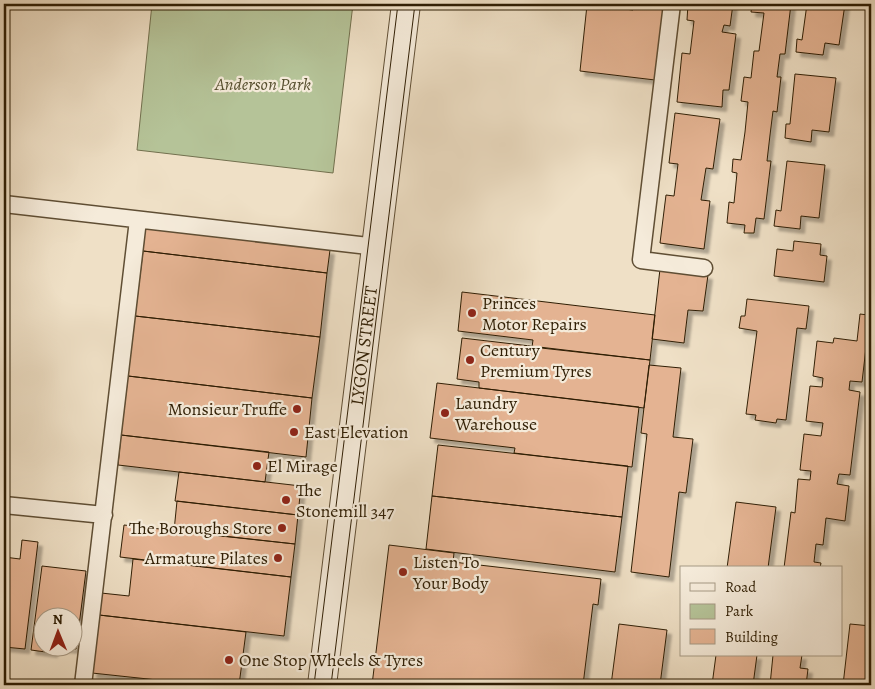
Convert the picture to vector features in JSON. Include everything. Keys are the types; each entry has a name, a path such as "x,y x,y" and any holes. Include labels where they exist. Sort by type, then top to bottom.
{"street":[{"name":"LYGON STREET","path":"322,685 406,4"}],"lane":[{"path":"672,4 641,260 704,268"},
{"path":"4,204 377,247"},
{"path":"83,685 138,220"},
{"path":"4,505 104,515"}],"green space":[{"name":"Anderson Park","path":"152,4 353,4 333,173 137,150"}],"building":[{"path":"634,4 664,4 655,80 580,71 587,5 633,10"},
{"path":"688,4 733,4 730,26 724,25 722,32 736,34 729,90 723,90 722,107 677,102 682,53 690,54 694,21 687,20"},
{"path":"752,4 791,4 785,54 780,54 777,77 781,77 777,112 773,111 770,135 767,161 771,161 764,219 756,218 754,233 744,233 745,225 727,223 729,202 734,203 737,173 732,172 733,159 741,160 745,132 748,102 741,101 744,77 751,78 754,51 759,51 764,13 751,12"},
{"path":"807,4 845,4 839,45 825,43 823,55 796,52 797,39 802,40"},
{"path":"871,54 871,80 868,79"},
{"path":"795,74 836,78 829,132 812,130 811,142 785,138 786,124 790,124"},
{"path":"675,113 720,119 713,169 706,168 701,200 710,201 704,249 660,243 666,195 674,196 678,164 669,163"},
{"path":"787,161 825,165 819,218 801,216 800,229 774,226 776,210 781,211"},
{"path":"145,228 330,250 327,273 143,251"},
{"path":"794,241 821,244 820,255 827,256 824,282 774,276 777,249 793,251"},
{"path":"143,251 327,273 320,337 135,316"},
{"path":"660,269 708,275 703,311 688,310 684,343 652,339"},
{"path":"462,292 655,315 650,360 532,347 533,340 458,331"},
{"path":"747,299 809,306 806,329 797,328 786,420 777,419 776,423 755,420 756,415 746,414 757,331 739,328 741,316 745,316"},
{"path":"869,302 871,302 871,339 867,339 862,382 850,381 849,390 860,392 850,475 839,474 837,484 849,486 845,521 826,518 823,545 816,544 814,562 821,563 820,566 784,566 791,512 795,513 798,479 810,480 811,471 800,470 804,434 821,436 823,423 806,421 810,386 822,387 823,378 813,376 817,341 833,343 834,338 857,341 860,314 868,315"},
{"path":"135,316 320,337 312,398 128,376"},
{"path":"462,338 650,360 644,408 479,388 479,382 457,379"},
{"path":"649,365 681,368 673,437 693,439 686,493 679,492 669,577 631,572 647,434 641,433"},
{"path":"128,376 312,398 306,457 121,435"},
{"path":"437,383 639,407 632,467 514,453 515,448 430,438"},
{"path":"121,435 269,452 265,482 118,465"},
{"path":"438,445 628,466 622,517 432,496"},
{"path":"179,472 301,486 298,515 175,501"},
{"path":"432,496 622,517 615,572 426,549"},
{"path":"177,501 298,515 295,544 174,531"},
{"path":"736,502 776,507 768,566 727,566"},
{"path":"124,525 295,544 291,577 120,557"},
{"path":"22,540 38,542 25,649 4,647 4,557 20,559"},
{"path":"389,545 454,553 453,562 601,579 598,605 593,604 583,685 372,685"},
{"path":"133,559 291,577 284,636 99,615 101,593 129,596"},
{"path":"42,566 86,571 82,606 37,606"},
{"path":"99,615 246,632 239,685 204,685 92,673"},
{"path":"619,624 667,630 660,685 611,685"},
{"path":"850,624 871,626 871,685 843,685"},
{"path":"716,656 757,656 753,685 712,685"},
{"path":"773,656 802,656 800,668 808,669 806,685 770,685"}],"tram line":[{"path":"314,685 398,4"},
{"path":"331,685 415,4"}],"place":[{"name":"Princes Motor Repairs","path":"472,313"},
{"name":"Century Premium Tyres","path":"470,360"},
{"name":"Monsieur Truffe","path":"297,409"},
{"name":"Laundry Warehouse","path":"445,413"},
{"name":"East Elevation","path":"294,432"},
{"name":"El Mirage","path":"257,466"},
{"name":"The Stonemill 347","path":"286,500"},
{"name":"The Boroughs Store","path":"282,528"},
{"name":"Armature Pilates","path":"278,558"},
{"name":"Listen To Your Body","path":"403,572"},
{"name":"One Stop Wheels & Tyres","path":"229,660"}]}
